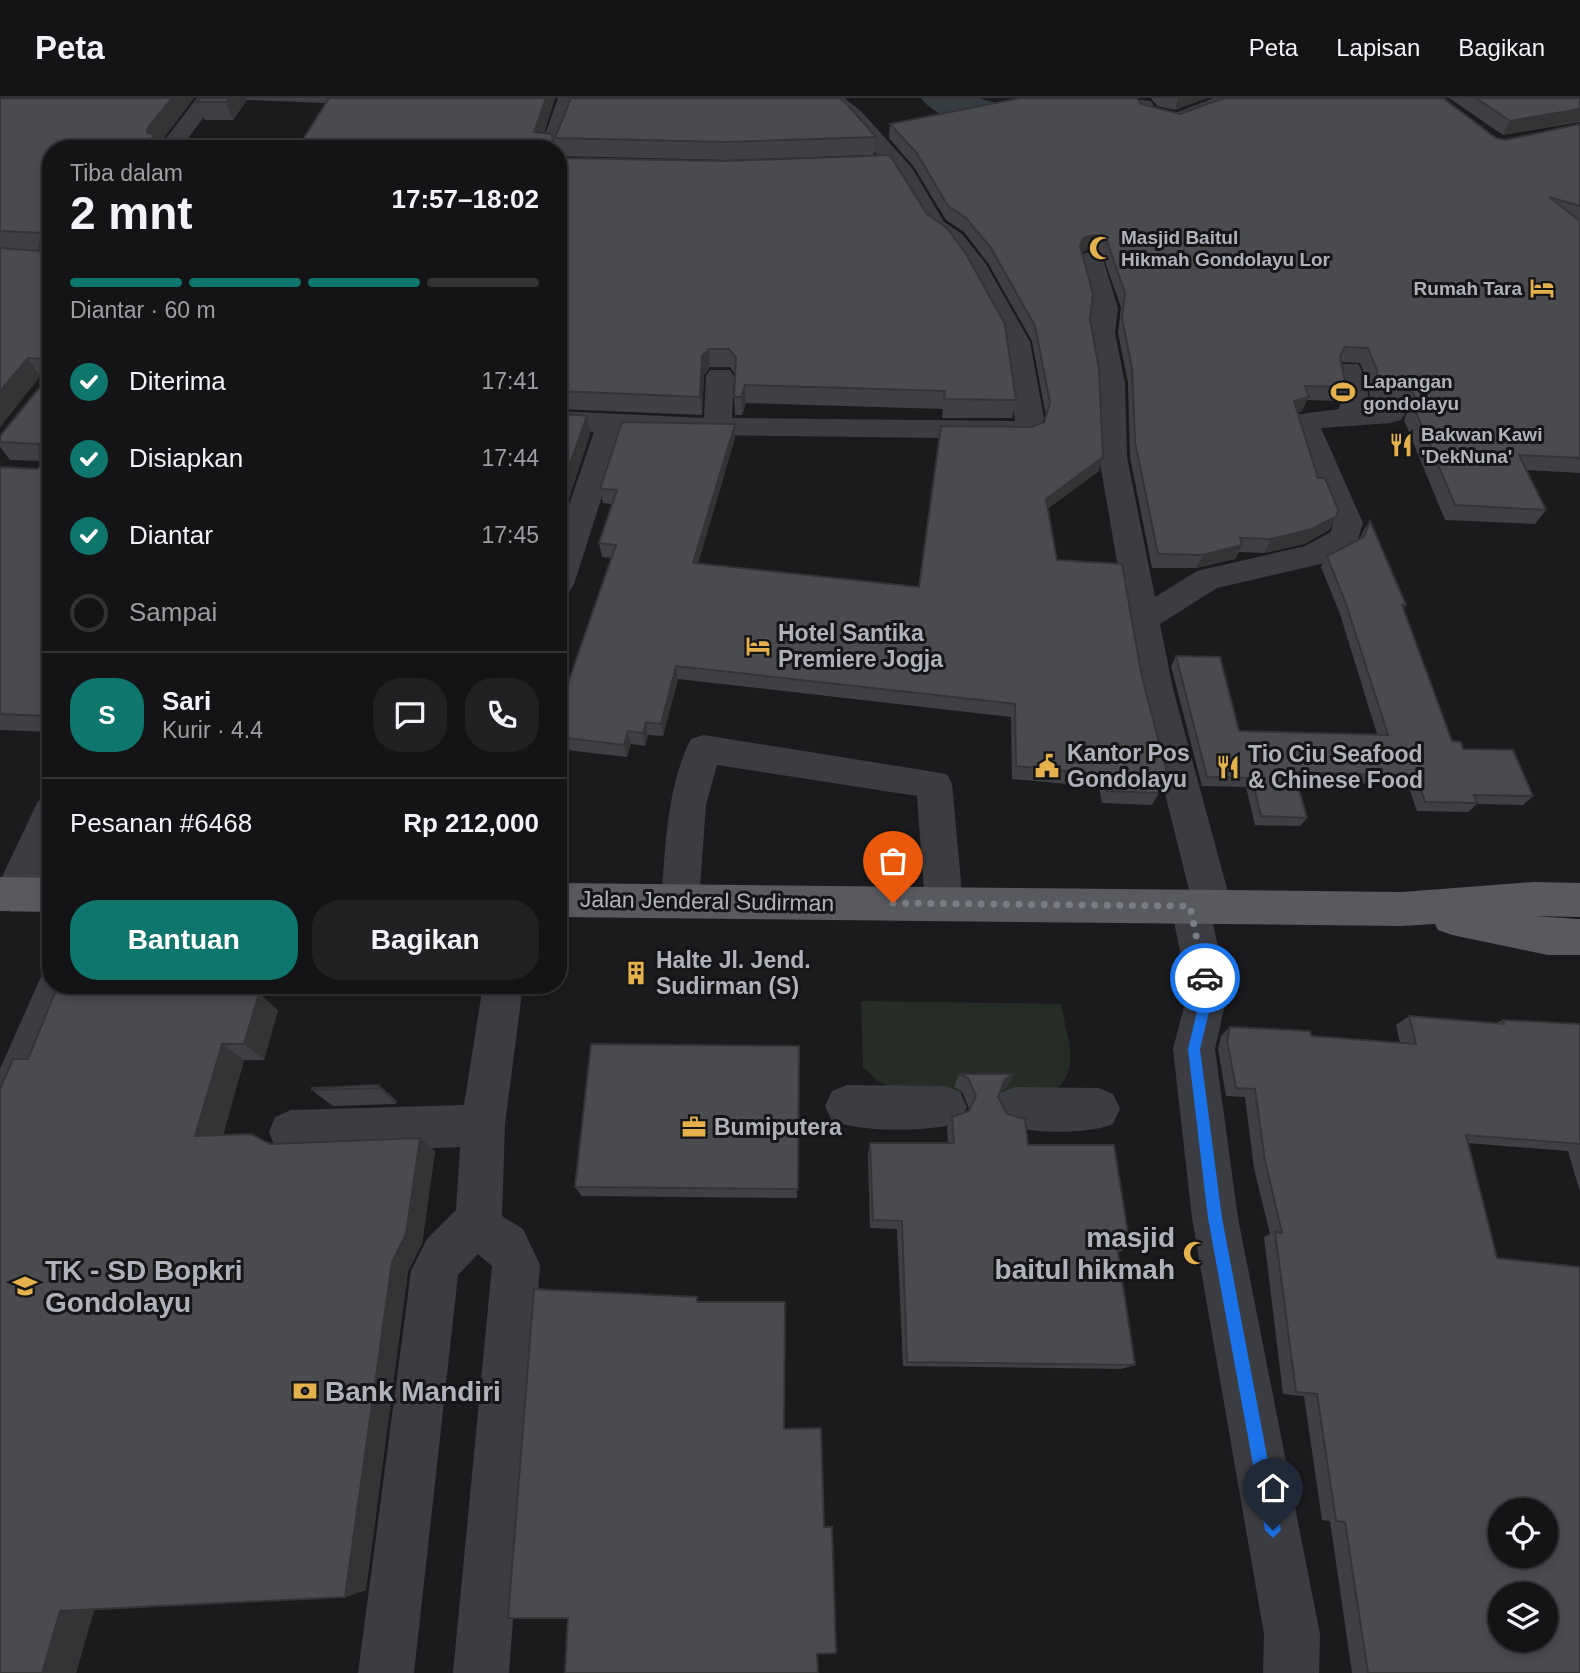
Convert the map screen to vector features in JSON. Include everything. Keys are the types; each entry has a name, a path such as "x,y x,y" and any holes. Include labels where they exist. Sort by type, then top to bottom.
{"main road":[{"path":"6,895 42,895"},
{"name":"Jalan Jenderal Sudirman","path":"567,900 1402,909 1533,900 1580,900"},
{"name":"Jalan Jenderal Sudirman","path":"1402,909 1564,937"}],"street":[{"path":"176,140 208,98"},
{"path":"554,140 568,98"},
{"path":"567,421 717,427 1028,430 1030,418 1017,342 976,270 954,239 935,226 883,164 854,115 830,98"},
{"path":"1127,98 1144,106 1145,111 1177,120 1232,98"},
{"path":"1091,259 1105,308 1102,333 1111,383 1113,457 1156,689 1201,906 1208,991 1194,1049 1215,1218 1292,1634 1291,1673"},
{"path":"1348,370 1356,396 1350,418"},
{"path":"717,427 720,376"},
{"path":"1143,620 1208,579 1314,555 1345,538 1349,523 1304,421 1391,414"},
{"path":"567,557 611,423"},
{"path":"680,901 688,805 705,749 934,784 944,904"},
{"path":"6,895 42,829"},
{"path":"0,1119 53,994"},
{"path":"481,1673 516,1265 507,1245 483,1231 479,1219 483,1124 502,994"},
{"path":"847,1106 945,1107"},
{"path":"1015,1108 1098,1109"},
{"path":"291,1132 461,1125"},
{"path":"386,1673 435,1271 448,1247 471,1231 479,1219"}],"shaded area":[{"path":"861,1001 1061,1004 1069,1043 1070,1065 1060,1086 1049,1095 897,1092 877,1080 863,1067"}],"building":[{"path":"0,98 172,98 147,129 147,133 155,134 150,140 42,140 42,233 0,231"},
{"path":"200,98 229,98 226,102 197,102"},
{"path":"329,98 546,98 534,132 552,134 553,140 303,140"},
{"path":"571,98 839,98 876,137 726,142 555,138"},
{"path":"1021,98 1137,98 1141,104 1180,114 1224,98 1443,98 1496,138 1505,140 1580,124 1580,206 1549,197 1580,221 1580,458 1519,455 1546,510 1455,505 1413,405 1416,398 1412,392 1403,388 1378,387 1377,370 1368,348 1345,347 1340,356 1346,387 1305,386 1309,397 1294,401 1318,478 1325,478 1338,509 1337,516 1312,529 1271,539 1240,538 1242,545 1203,555 1158,554 1135,442 1132,368 1122,318 1125,293 1106,238 1094,235 1083,238 1080,245 1093,294 1090,319 1099,369 1103,457 1046,499 1057,560 1122,564 1142,677 1167,772 1155,772 1159,793 1107,791 1105,775 1016,766 1015,704 676,666 661,724 646,722 643,733 628,731 624,745 567,738 567,686 616,545 599,543 617,490 600,489 622,422 735,424 693,563 919,587 941,426 1032,427 1044,422 1050,403 1035,326 991,248 966,218 948,206 916,152 890,124"},
{"path":"1476,98 1580,98 1580,109 1510,121"},
{"path":"890,155 927,214 947,228 966,254 1005,324 1016,400 944,399 945,391 745,385 741,397 734,397 736,358 729,349 709,349 702,356 700,397 567,391 567,158 726,161"},
{"path":"42,233 42,716 0,714 0,467 37,469 40,466 39,444 0,442 0,436 40,387 41,359 28,358 0,391 0,248 39,251"},
{"path":"567,414 587,416 567,472"},
{"path":"1370,521 1406,605 1402,605 1452,741 1461,742 1463,749 1513,750 1533,796 1474,795 1477,803 1425,802 1416,776 1294,772 1307,818 1261,816 1252,778 1207,777 1176,656 1220,657 1239,731 1388,735 1346,604 1327,556 1364,537"},
{"path":"54,994 259,994 244,1044 222,1044 195,1136 251,1134 270,1144 420,1138 406,1234 392,1262 345,1597 60,1611 42,1673 0,1673 0,1089 13,1059 28,1059"},
{"path":"1409,1016 1504,1024 1503,1020 1580,1024 1580,1144 1466,1135 1497,1258 1580,1267 1580,1673 1368,1673 1345,1522 1336,1521 1317,1394 1296,1392 1275,1232 1282,1233 1265,1161 1255,1089 1236,1088 1227,1040 1230,1027 1310,1031 1311,1036 1416,1044"},
{"name":"Bumiputera","path":"591,1044 799,1046 798,1189 575,1187"},
{"path":"959,1074 1015,1074 1005,1079 998,1097 1007,1114 1025,1119 1028,1145 1114,1145 1130,1246 1117,1246 1135,1365 907,1362 902,1221 873,1220 870,1143 954,1143 952,1117 969,1111 976,1096 968,1078"},
{"path":"379,1085 379,1088 312,1090 312,1088"},
{"path":"534,1289 697,1297 697,1302 785,1302 784,1429 821,1428 824,1527 832,1527 836,1653 817,1654 818,1673 565,1673 568,1618 508,1618"}],"waterway":[{"path":"945,98 956,106 989,117 1082,131"}],"way so far":[{"path":"893,903 1190,906 1205,978"}],"place":[{"name":"Masjid Baitul Hikmah Gondolayu Lor","path":"1101,248"},
{"name":"Rumah Tara","path":"1542,288"},
{"name":"Lapangan gondolayu","path":"1343,392"},
{"name":"Bakwan Kawi 'DekNuna'","path":"1401,445"},
{"name":"Hotel Santika Premiere Jogja","path":"758,646"},
{"name":"Kantor Pos Gondolayu","path":"1047,766"},
{"name":"Tio Ciu Seafood & Chinese Food","path":"1228,767"},
{"name":"Halte Jl. Jend. Sudirman (S)","path":"636,973"},
{"name":"Bumiputera","path":"694,1127"},
{"name":"masjid baitul hikmah","path":"1195,1253"},
{"name":"TK - SD Bopkri Gondolayu","path":"25,1286"},
{"name":"Bank Mandiri","path":"305,1391"}],"route":[{"path":"1205,978 1208,991 1194,1049 1215,1218 1273,1530"}]}
